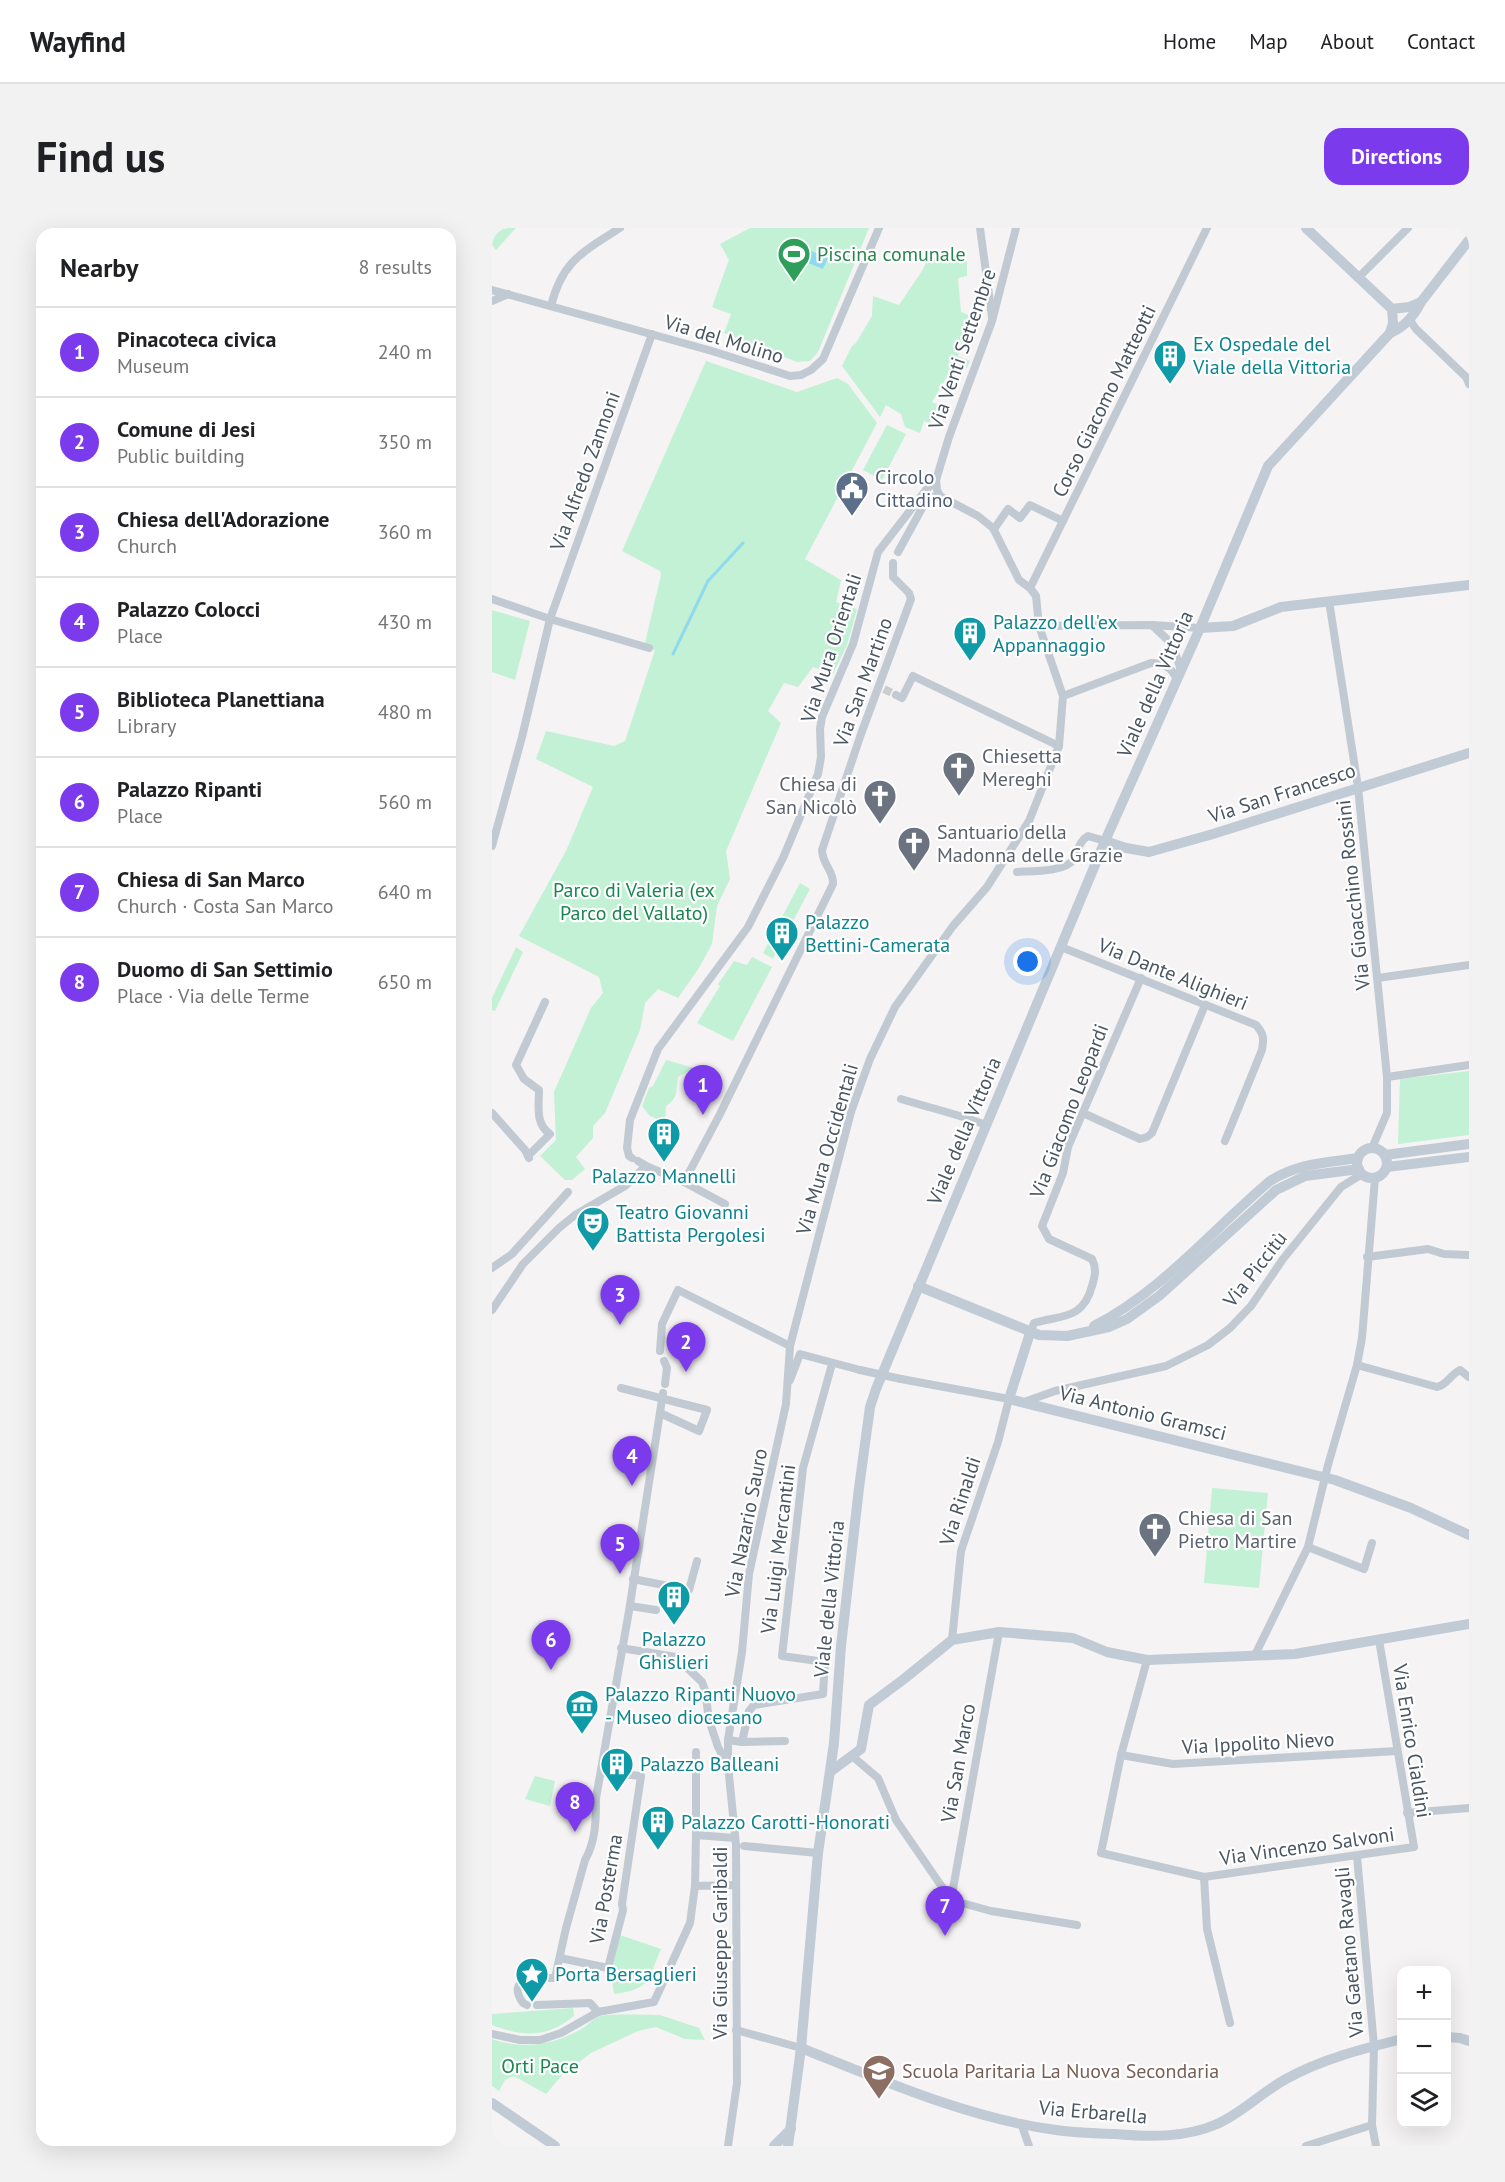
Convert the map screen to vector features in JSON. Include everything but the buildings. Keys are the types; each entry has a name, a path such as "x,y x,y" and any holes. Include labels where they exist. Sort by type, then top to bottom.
{"street":[{"path":"551,306 556,285 570,263 620,228"},
{"name":"Via del Molino","path":"492,290 652,334 790,376 801,375 812,370 823,359 830,346 879,228"},
{"path":"980,228 992,321"},
{"name":"Via Venti Settembre","path":"936,480 992,321 1016,228"},
{"name":"Corso Giacomo Matteotti","path":"1030,588 1207,228"},
{"path":"1305,228 1392,309 1393,323 1390,333"},
{"path":"1359,277 1408,228"},
{"name":"Viale della Vittoria","path":"788,2146 801,2048 818,1853 830,1772 841,1646 870,1407 883,1369 1105,841 1200,628 1268,466 1390,333 1400,330 1469,240"},
{"path":"492,301 509,293"},
{"path":"1392,309 1409,307 1421,302"},
{"path":"1409,319 1416,329 1466,377 1469,384"},
{"name":"Via Alfredo Zannoni","path":"492,846 550,620 652,334"},
{"path":"936,480 940,496"},
{"name":"Via Mura Orientali","path":"646,1166 633,1158 627,1148 630,1120 658,1048 748,927 783,858 818,774 821,757 822,717 853,644 878,552 936,480"},
{"path":"898,552 926,501 940,496 978,516 994,530 1019,580 1030,588"},
{"path":"994,530 1008,509 1020,518 1030,506 1063,522"},
{"name":"Via San Martino","path":"684,1182 833,884 832,873 824,862 822,850 911,598 909,592 893,578 893,563"},
{"path":"1039,626 1152,625 1223,628 1281,607 1469,585"},
{"name":"Via Mura Occidentali","path":"790,1346 851,1112 870,1059 895,1007 953,926 987,886 1029,821 1059,746 1063,696 1039,626 1036,596 1030,588"},
{"path":"492,599 550,620 649,648"},
{"name":"Via Gioacchino Rossini","path":"1329,601 1358,787 1387,1077 1387,1113 1372,1148"},
{"path":"1152,625 1172,644 1179,675"},
{"path":"1063,696 1150,663 1161,663 1179,675"},
{"path":"896,695 902,698 913,676 1059,746"},
{"name":"Via San Francesco","path":"1105,841 1149,852 1469,753"},
{"path":"1017,872 1066,866 1073,859 1082,841 1088,836 1105,841"},
{"name":"Via Dante Alighieri","path":"1061,947 1256,1025 1263,1032 1262,1050 1225,1141"},
{"path":"1378,978 1469,965"},
{"name":"Via Giacomo Leopardi","path":"1032,1328 1080,1309 1089,1298 1096,1272 1092,1259 1049,1239 1042,1226 1063,1173 1068,1147 1141,978"},
{"path":"492,1113 529,1158 550,1134 545,1131 539,1120 539,1090 524,1079 516,1065 545,1002"},
{"path":"1083,1113 1140,1139 1152,1133 1205,1005"},
{"path":"1387,1077 1469,1065"},
{"path":"901,1098 986,1125"},
{"path":"1385,1155 1469,1144"},
{"path":"1372,1148 1385,1155 1387,1167 1383,1174 1375,1178 1371,1178 1360,1167 1364,1151 1372,1148"},
{"path":"1387,1167 1469,1156"},
{"path":"492,1310 523,1264 559,1227 574,1215 625,1186 646,1166 684,1182 725,1204"},
{"path":"918,1286 1054,1336 1080,1334 1109,1327 1145,1307 1276,1190 1305,1176 1360,1167"},
{"name":"Via Piccitù","path":"1023,1402 1055,1391 1166,1366 1208,1345 1230,1328 1251,1306 1283,1259 1341,1186 1360,1167"},
{"path":"1255,1655 1308,1547 1357,1365 1362,1338 1375,1178"},
{"path":"492,1268 512,1254 568,1192"},
{"path":"1367,1257 1428,1249 1444,1254 1469,1255"},
{"path":"660,1351 662,1324 678,1290 790,1346"},
{"name":"Via Rinaldi","path":"952,1640 961,1551 998,1442 1032,1328"},
{"name":"Via Nazario Sauro","path":"728,1740 742,1652 749,1574 786,1404 790,1346"},
{"name":"Via Nazario Sauro","path":"788,1384 800,1354"},
{"name":"Via Antonio Gramsci","path":"800,1354 832,1364 1053,1409 1325,1478 1411,1508 1469,1535"},
{"path":"664,1361 665,1384"},
{"name":"Via Luigi Mercantini","path":"742,1742 749,1711 754,1705 823,1694 825,1662 782,1656 802,1468 832,1364"},
{"path":"1357,1365 1437,1387 1443,1385 1460,1370 1469,1377"},
{"path":"621,1388 663,1396 707,1410 699,1431 659,1416"},
{"path":"1053,1409 1050,1399 1055,1391"},
{"path":"527,2005 519,1998 518,1987 523,1981 530,1978 555,1978 566,1928 595,1829 596,1798 630,1606 663,1396"},
{"path":"1308,1547 1364,1569 1372,1543"},
{"path":"633,1579 689,1590 697,1561"},
{"path":"630,1606 656,1610"},
{"path":"830,1772 861,1749 868,1705 952,1640 999,1632 1073,1638 1107,1652 1147,1660 1295,1654 1469,1624"},
{"name":"Via San Marco","path":"951,1900 999,1632"},
{"name":"Via Enrico Cialdini","path":"1379,1640 1414,1847"},
{"path":"622,1645 676,1657 702,1682 709,1720 718,1747 728,1765"},
{"path":"1121,1755 1147,1660"},
{"path":"728,1740 785,1741"},
{"name":"Via Giuseppe Garibaldi","path":"728,1740 735,1838 737,2083 728,2146"},
{"name":"Via Ippolito Nievo","path":"1121,1755 1173,1764 1397,1751"},
{"path":"492,2034 520,2040 540,2040 561,2033 598,2012 654,2002 690,1923 695,1886 696,1752"},
{"name":"Via Vincenzo Salvoni","path":"1121,1755 1101,1854 1204,1877 1414,1847"},
{"path":"852,1756 878,1778 896,1820 951,1900 991,1911 1077,1925"},
{"name":"Via Posterma","path":"560,1958 608,1968 623,1910 641,1776 601,1773"},
{"path":"1407,1813 1469,1809"},
{"path":"696,1835 735,1838"},
{"path":"744,1846 818,1853"},
{"name":"Via Gaetano Ravagli","path":"1357,1856 1374,2046 1372,2125 1376,2146"},
{"name":"Via Vincenzo Salvoni","path":"1204,1877 1207,1929 1230,2024"},
{"path":"695,1886 736,1885"},
{"path":"537,2005 590,2003 598,2012"},
{"path":"736,2030 801,2048"},
{"path":"1451,2037 1460,2037 1469,2041"},
{"name":"Via Erbarella","path":"801,2048 910,2091 982,2114 1055,2130 1140,2141 1193,2132 1218,2124 1286,2079 1326,2061 1397,2040"},
{"path":"492,2103 555,2146"},
{"path":"1021,2123 1029,2146"},
{"path":"1306,2146 1372,2125"},
{"path":"774,2146 792,2129"}],"green space":[{"path":"496,228 516,228 496,250 492,245"},
{"name":"Piscina comunale","path":"750,228 869,228 818,352 810,361 797,362 724,333 731,314 712,307 729,260 720,244"},
{"path":"939,251 956,252 957,261 967,260 967,276 958,278 961,312 973,317 958,356 970,361 967,368 955,363 932,402 940,406 929,423 924,421 920,433 905,427 901,414 886,405 880,417 842,366 872,316 873,296 899,305 929,257 936,258"},
{"name":"Parco di Valeria (ex Parco del Vallato)","path":"706,361 797,392 837,378 848,384 877,423 805,559 841,580 836,602 857,609 847,645 833,674 813,667 798,687 784,683 768,711 781,723 726,851 730,879 717,906 712,944 678,998 658,989 645,1003 640,1030 605,1113 593,1126 593,1138 576,1157 585,1169 572,1180 565,1180 540,1156 556,1140 554,1092 591,1008 603,993 599,977 519,936 566,851 593,787 536,759 546,731 614,746 625,741 655,650 644,647 661,575 660,571 622,551"},
{"path":"887,425 906,434 882,480 863,470"},
{"path":"492,610 530,621 515,680 492,672"},
{"path":"800,883 810,889 792,923 782,917"},
{"path":"781,919 791,925 773,959 763,953"},
{"path":"516,947 523,952 495,1011 492,1010 492,998"},
{"path":"752,957 772,967 733,1041 697,1023 720,986 718,984 734,961 747,965"},
{"path":"666,1060 694,1068 678,1077 675,1096 666,1106 665,1122 650,1116 642,1106 649,1088 653,1086"},
{"path":"1469,1071 1469,1135 1398,1144 1400,1079"},
{"path":"1212,1488 1268,1493 1259,1588 1204,1583"},
{"path":"535,1776 555,1781 550,1806 525,1799"},
{"path":"620,1935 661,1949 646,1982 635,1989 614,1994 611,1972"},
{"path":"573,2008 574,2016 545,2032 515,2032 492,2025 492,2014"},
{"name":"Orti Pace","path":"660,2015 699,2028 705,2040 685,2039 656,2027 638,2031 591,2053 562,2075 546,2094 514,2076 505,2080 499,2091 492,2086 492,2039 516,2044 539,2044 572,2034 603,2016"}],"water":[{"path":"792,243 828,258 823,269 788,255"}],"waterway":[{"path":"673,654 708,581 743,543"}],"tunnel":[{"path":"884,689 896,695"}],"place":[{"name":"Piscina comunale","path":"794,283"},
{"name":"Ex Ospedale del Viale della Vittoria","path":"1170,385"},
{"name":"Circolo Cittadino","path":"852,517"},
{"name":"Palazzo dell'ex Appannaggio","path":"970,662"},
{"name":"Chiesetta Mereghi","path":"959,797"},
{"name":"Chiesa di San Nicolò","path":"880,825"},
{"name":"Santuario della Madonna delle Grazie","path":"914,872"},
{"name":"Palazzo Bettini-Camerata","path":"782,962"},
{"name":"Pinacoteca civica","path":"703,1115"},
{"name":"Palazzo Mannelli","path":"664,1163"},
{"name":"Teatro Giovanni Battista Pergolesi","path":"593,1252"},
{"name":"Chiesa dell'Adorazione","path":"620,1325"},
{"name":"Comune di Jesi","path":"686,1372"},
{"name":"Palazzo Colocci","path":"632,1486"},
{"name":"Chiesa di San Pietro Martire","path":"1155,1558"},
{"name":"Biblioteca Planettiana","path":"620,1574"},
{"name":"Palazzo Ghislieri","path":"674,1626"},
{"name":"Palazzo Ripanti","path":"551,1670"},
{"name":"Palazzo Ripanti Nuovo - Museo diocesano","path":"582,1735"},
{"name":"Palazzo Balleani","path":"617,1793"},
{"name":"Duomo di San Settimio","path":"575,1832"},
{"name":"Palazzo Carotti-Honorati","path":"658,1851"},
{"name":"Chiesa di San Marco","path":"945,1936"},
{"name":"Porta Bersaglieri","path":"532,2003"},
{"name":"Scuola Paritaria La Nuova Secondaria","path":"879,2100"}]}
